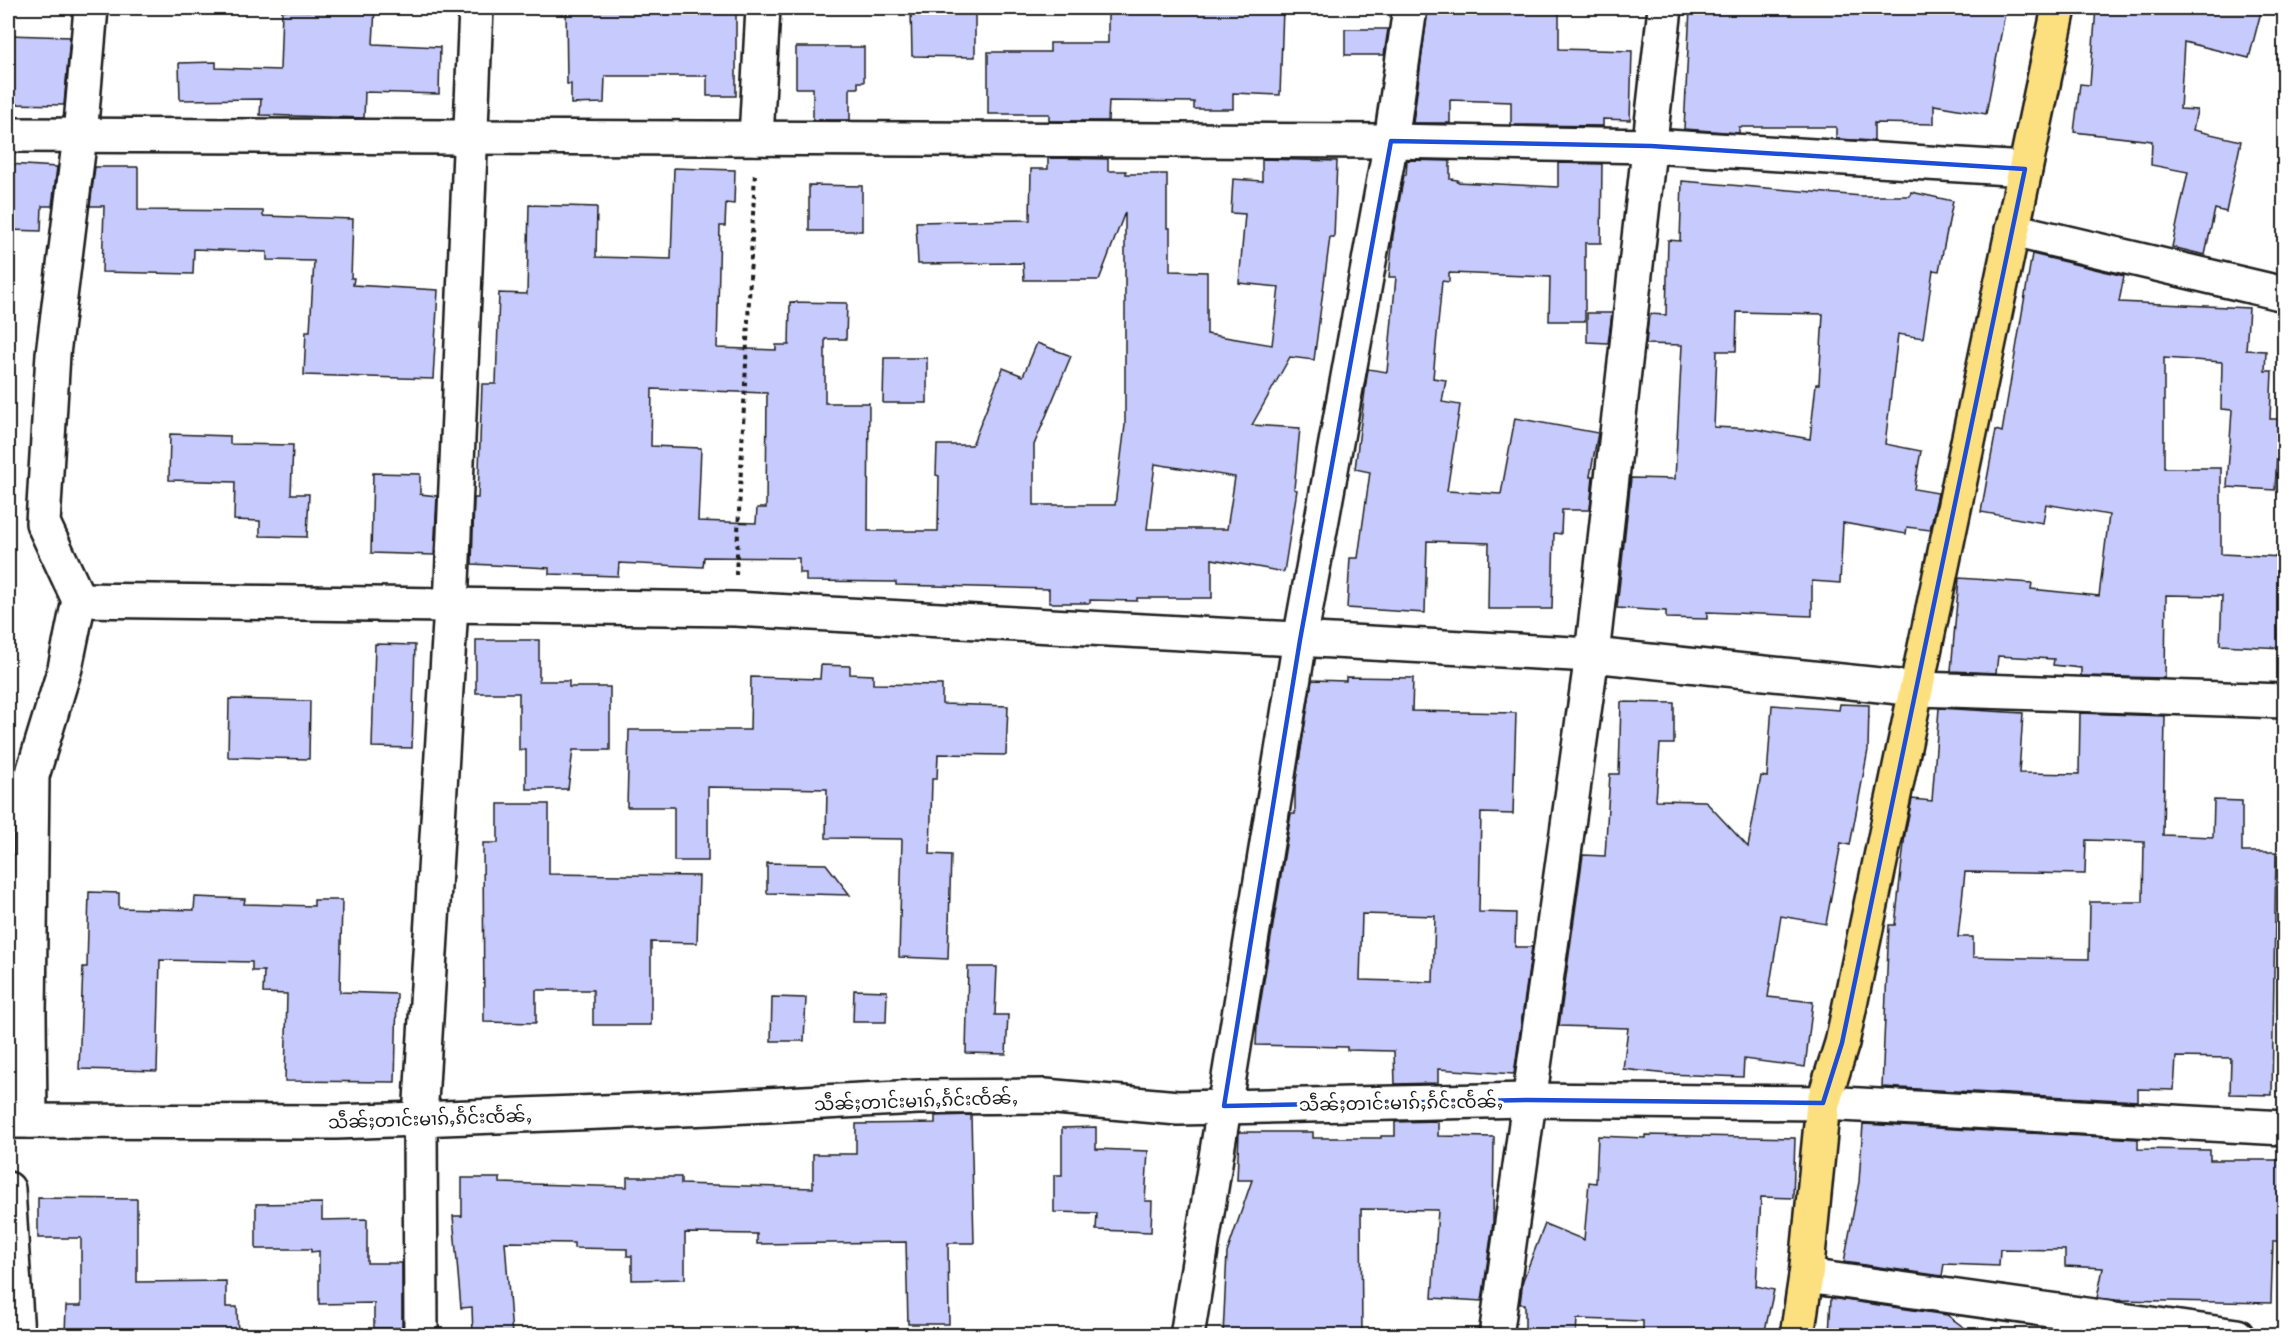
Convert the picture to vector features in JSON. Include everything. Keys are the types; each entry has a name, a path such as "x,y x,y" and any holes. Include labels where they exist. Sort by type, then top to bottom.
{"highway":[{"path":"1797,1335 1806,1276 1823,1103 1842,1043 2059,8"}],"street":[{"path":"19,1121 28,1014 32,776 65,668 79,600 43,524 53,354 80,136 92,8"},
{"path":"421,1335 420,1118 451,606 476,8"},
{"path":"756,138 764,8"},
{"path":"1187,1335 1300,640 1391,141 1410,8"},
{"path":"1496,1335 1527,1100 1592,655 1665,8"},
{"path":"8,135 1391,141 1651,146 2025,169"},
{"path":"2012,230 2284,294"},
{"path":"79,600 735,609 1592,655 1918,688 2284,701"},
{"name":"သဵၼ်ႈတၢင်းမၢၵ်ႇၵႅင်းၸႅၼ်ႇ","path":"19,1121 336,1122 710,1108 918,1097 1045,1096 1178,1108 1527,1100 1823,1103 2284,1128"},
{"path":"8,1190 17,1335"},
{"path":"1806,1276 2237,1335"}],"path":[{"path":"735,609 756,138"}],"highlighted area":[{"path":"1391,141 1651,146 2025,169 1842,1043 1823,1103 1527,1100 1224,1106 1300,640"}],"building":[{"path":"342,8 375,8 373,44 440,47 439,94 365,92 364,118 260,115 261,99 180,100 179,63 216,62 216,68 280,70 282,10 342,12"},
{"path":"736,8 736,96 707,96 707,76 605,76 604,103 571,104 571,84 567,84 566,9"},
{"path":"911,8 975,8 975,57 912,56"},
{"path":"1108,8 1283,8 1280,95 1233,93 1233,109 1194,109 1194,102 1109,101 1108,121 1049,121 1049,114 988,114 988,52 1050,52 1050,43 1108,43"},
{"path":"1428,8 1559,9 1559,49 1632,51 1630,120 1603,119 1603,126 1511,125 1511,102 1450,100 1450,123 1413,123"},
{"path":"1690,8 2006,8 1986,114 1934,105 1934,124 1874,123 1874,141 1836,139 1836,127 1739,127 1739,133 1684,129"},
{"path":"2096,8 2262,8 2249,58 2184,42 2180,109 2197,110 2193,130 2241,141 2226,212 2215,209 2205,255 2172,247 2188,172 2151,165 2152,141 2074,132 2080,84 2090,85"},
{"path":"1345,29 1388,29 1384,55 1345,55"},
{"path":"8,35 70,37 64,105 8,104"},
{"path":"796,47 864,47 864,82 858,82 858,88 850,88 850,120 813,120 813,88 796,88"},
{"path":"1048,158 1108,159 1108,171 1126,171 1126,174 1167,174 1170,271 1207,272 1207,334 1272,345 1279,287 1239,283 1245,214 1231,213 1233,179 1262,181 1262,159 1337,161 1334,237 1330,237 1314,360 1290,357 1252,425 1300,428 1294,489 1297,490 1284,572 1212,559 1212,598 1137,598 1137,601 1090,600 1090,603 1049,603 1049,589 896,585 896,582 806,581 806,573 799,573 799,558 704,557 703,567 619,563 618,576 549,574 549,568 472,564 474,498 478,498 482,384 496,384 499,293 527,294 529,205 597,207 596,257 671,259 674,168 735,170 734,204 726,203 725,226 720,226 717,348 776,350 776,345 789,345 790,302 847,303 846,339 825,339 825,403 869,403 868,531 938,531 937,445 972,445 1003,368 1023,376 1037,343 1071,356 1034,445 1034,505 1115,505 1125,425 1125,212 1099,280 1024,280 1023,263 918,264 916,222 1030,220 1031,169 1048,169","holes":["652,389 767,393 766,508 757,508 756,523 698,521 701,448 651,446","1155,464 1235,477 1227,529 1147,529"]},
{"path":"1407,160 1450,161 1450,179 1458,180 1457,182 1558,187 1558,163 1602,164 1601,243 1585,243 1585,321 1549,321 1550,277 1449,273 1449,282 1442,281 1433,378 1446,380 1442,402 1460,405 1447,491 1501,494 1515,418 1598,433 1590,476 1593,476 1590,510 1562,510 1561,534 1554,533 1552,609 1488,609 1489,543 1427,541 1425,613 1347,608 1350,558 1358,558 1370,472 1355,469 1366,383 1368,369 1387,372 1396,277 1389,277 1393,235"},
{"path":"8,164 57,167 52,206 42,206 41,231 8,230"},
{"path":"95,167 138,167 138,210 263,211 263,216 353,219 351,278 354,278 353,285 438,290 433,379 304,375 306,331 310,331 314,261 267,260 267,252 194,249 193,274 102,272 104,206 90,206"},
{"path":"1682,181 1862,196 1910,196 1911,192 1953,201 1939,271 1933,270 1923,338 1898,334 1885,444 1921,451 1914,489 1938,493 1930,530 1907,527 1906,534 1843,523 1840,583 1812,581 1812,616 1707,612 1707,619 1666,618 1666,611 1617,608 1631,478 1675,479 1682,345 1646,344 1649,314 1666,315 1668,240 1680,241","holes":["1737,312 1823,314 1819,384 1816,384 1810,439 1755,429 1714,427 1717,351 1736,351"]},
{"path":"809,185 862,186 862,231 809,231"},
{"path":"2032,254 2124,276 2119,302 2249,308 2246,350 2266,351 2265,371 2272,371 2270,419 2279,419 2275,490 2227,487 2232,410 2221,409 2222,362 2164,358 2164,468 2221,468 2221,554 2284,557 2284,648 2220,645 2222,596 2166,595 2165,678 2081,676 2081,668 2053,665 2054,659 1998,656 1996,673 1951,671 1959,578 2032,583 2031,589 2099,596 2109,515 2046,504 2043,523 1981,512 1996,430 2002,432"},
{"path":"1587,313 1612,313 1608,343 1587,342"},
{"path":"884,358 927,358 927,403 883,403"},
{"path":"170,434 230,436 230,444 293,445 291,494 309,494 307,537 260,536 260,521 234,520 235,482 169,480"},
{"path":"373,473 420,474 420,494 437,496 434,555 371,553"},
{"path":"476,640 539,640 539,681 569,681 569,687 610,687 610,750 573,750 568,789 526,789 526,750 519,750 519,693 476,693"},
{"path":"375,644 415,645 412,748 372,747"},
{"path":"821,665 850,666 850,674 873,675 873,684 942,685 942,704 1008,706 1006,755 938,754 937,779 932,779 930,854 951,855 948,959 899,957 902,839 826,838 827,789 708,787 708,861 674,861 674,807 627,807 629,730 750,730 751,677 820,679"},
{"path":"1346,677 1413,678 1412,711 1516,713 1513,814 1481,813 1479,912 1516,913 1515,947 1532,947 1514,1074 1438,1069 1438,1083 1395,1084 1394,1051 1347,1050 1347,1047 1256,1045 1257,1024 1291,814 1295,814 1295,786 1312,680 1346,681","holes":["1362,914 1435,916 1433,982 1360,980"]},
{"path":"229,699 310,701 309,759 228,757"},
{"path":"1621,702 1674,703 1674,744 1660,744 1656,800 1705,801 1748,847 1761,776 1767,777 1772,705 1839,710 1840,704 1869,705 1868,750 1850,845 1841,843 1826,924 1781,916 1768,997 1813,1002 1805,1067 1744,1059 1743,1077 1667,1074 1623,1069 1628,1028 1559,1026 1583,855 1605,856 1610,774 1619,774"},
{"path":"1939,708 2023,713 2019,773 2079,774 2080,713 2165,716 2163,835 2213,837 2214,800 2242,801 2242,852 2276,852 2272,1095 2230,1094 2231,1058 2176,1057 2174,1090 2138,1089 2138,1101 1882,1087 1889,925 1895,925 1905,834 1912,799 1932,801","holes":["2086,840 2144,842 2143,902 2090,902 2089,959 1973,957 1973,937 1958,937 1965,872 2085,874"]},
{"path":"498,804 549,804 549,874 699,876 697,943 651,942 651,1025 593,1025 593,990 536,990 536,1023 484,1022 483,843 498,843"},
{"path":"767,863 826,864 850,895 767,893"},
{"path":"89,892 119,893 119,908 194,910 195,897 245,899 244,904 314,906 314,900 342,900 340,992 397,994 395,1082 285,1081 287,994 263,993 264,971 252,971 252,962 160,960 157,1071 79,1069 83,967 87,967"},
{"path":"968,967 997,967 995,1015 1008,1015 1006,1054 966,1053"},
{"path":"854,990 887,991 886,1022 853,1022"},
{"path":"772,997 806,998 804,1041 771,1041"},
{"path":"971,1115 974,1243 948,1243 949,1324 908,1324 906,1242 757,1244 757,1234 685,1233 685,1279 632,1280 632,1256 627,1256 627,1249 574,1248 574,1243 505,1242 512,1335 473,1335 472,1307 461,1308 453,1216 462,1216 462,1178 500,1178 500,1183 627,1187 627,1177 681,1177 681,1184 813,1188 813,1154 856,1154 856,1124 935,1123 935,1116"},
{"path":"1438,1121 1438,1136 1494,1137 1493,1222 1482,1301 1432,1298 1438,1210 1361,1209 1362,1335 1223,1335 1227,1253 1252,1180 1237,1180 1239,1132 1313,1132 1313,1138 1381,1138 1381,1136 1395,1136 1395,1122"},
{"path":"1863,1124 2138,1139 2138,1149 2210,1150 2210,1160 2284,1160 2284,1241 2273,1241 2271,1303 2097,1298 2103,1268 2065,1266 2065,1250 2000,1249 1999,1266 1944,1264 1942,1276 1844,1262 1859,1182"},
{"path":"1096,1127 1096,1149 1148,1151 1145,1201 1152,1201 1151,1232 1096,1230 1097,1213 1054,1212 1054,1175 1062,1175 1062,1128"},
{"path":"1645,1135 1795,1138 1793,1198 1761,1197 1756,1286 1774,1290 1764,1335 1643,1335 1643,1321 1577,1319 1576,1335 1525,1335 1525,1304 1520,1304 1523,1280 1545,1224 1584,1240 1589,1182 1596,1183 1598,1136 1645,1138"},
{"path":"38,1198 137,1199 137,1282 226,1281 226,1307 237,1307 238,1335 65,1335 66,1306 81,1306 81,1238 38,1238"},
{"path":"322,1203 322,1220 367,1219 367,1263 402,1263 402,1328 374,1328 374,1303 319,1304 319,1251 256,1249 256,1204"},
{"path":"1831,1298 1947,1315 1974,1335 1829,1335"}]}
